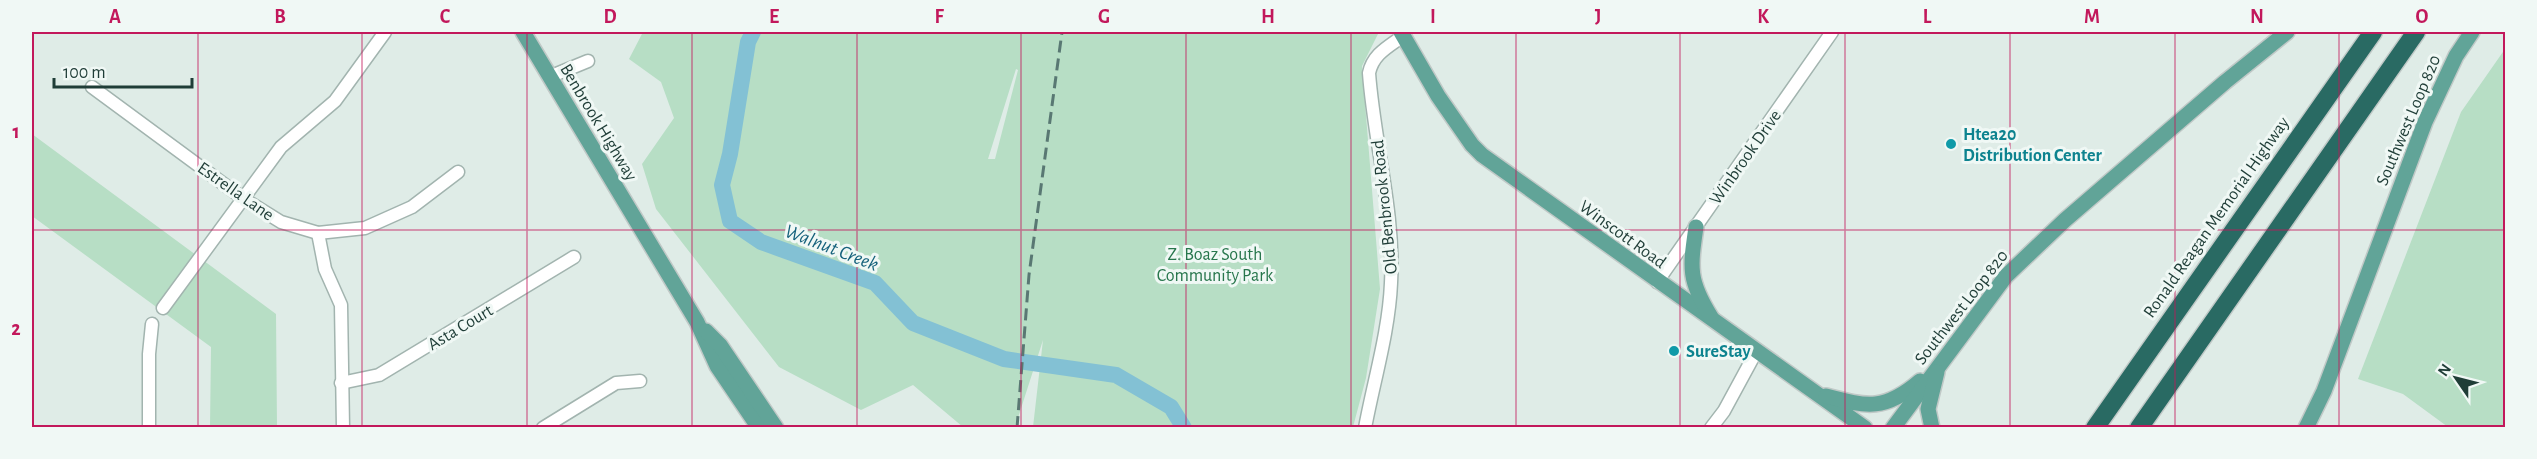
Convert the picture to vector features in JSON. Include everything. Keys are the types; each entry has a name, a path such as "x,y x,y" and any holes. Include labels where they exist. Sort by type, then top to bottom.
{"highway":[{"name":"Ronald Reagan Memorial Highway","path":"2095,428 2373,32"},
{"path":"2139,428 2416,32"}],"main road":[{"name":"Benbrook Highway","path":"523,32 697,322"},
{"name":"Southwest Loop 820","path":"1893,428 2006,276 2046,237 2225,82 2287,32"},
{"name":"Southwest Loop 820","path":"2306,428 2324,391 2425,122 2456,56 2472,32"},
{"name":"Winscott Road","path":"1402,34 1438,96 1477,150 1657,282 1865,428"},
{"path":"1696,227 1690,272 1699,297 1714,322"},
{"path":"697,322 717,366 759,428"},
{"path":"697,322 720,345 776,428"},
{"path":"1817,394 1861,405 1887,403 1906,393 1939,366"},
{"path":"1932,428 1928,409 1939,366"},
{"path":"1817,394 1845,428"}],"street":[{"path":"163,308 287,140 341,95 385,32"},
{"name":"Winbrook Drive","path":"1657,282 1832,32"},
{"name":"Old Benbrook Road","path":"1365,428 1386,327 1391,283 1390,238 1369,73 1371,63 1380,52 1402,34"},
{"path":"549,77 588,61"},
{"name":"Estrella Lane","path":"92,87 244,199 281,222 318,232 365,228 412,207 458,172"},
{"path":"318,232 325,268 341,305 343,428"},
{"name":"Asta Court","path":"341,383 379,375 574,257"},
{"path":"149,428 149,354 152,324"},
{"path":"1711,428 1724,411 1756,352"},
{"path":"543,428 616,383 640,381"}],"green space":[{"name":"Z. Boaz South Community Park","path":"643,32 1379,32 1362,66 1380,289 1366,378 1353,427 1033,427 1043,340 1015,427 963,427 913,385 861,410 779,367 656,209 642,164 674,118 661,82 629,59","holes":["1016,69 1018,70 995,159 988,159"]},
{"path":"2505,49 2505,427 2448,427 2403,394 2358,379 2461,112"},
{"path":"32,134 276,314 277,427 210,427 211,347 32,216"}],"waterway":[{"name":"Walnut Creek","path":"753,32 748,42 730,154 722,185 730,221 761,242 875,283 913,323 1004,359 1116,375 1171,407 1184,428"}],"railway":[{"path":"1017,428 1029,275 1062,32"}],"place":[{"name":"Htea20 Distribution Center","path":"1951,144"},
{"name":"SureStay","path":"1674,351"}]}
